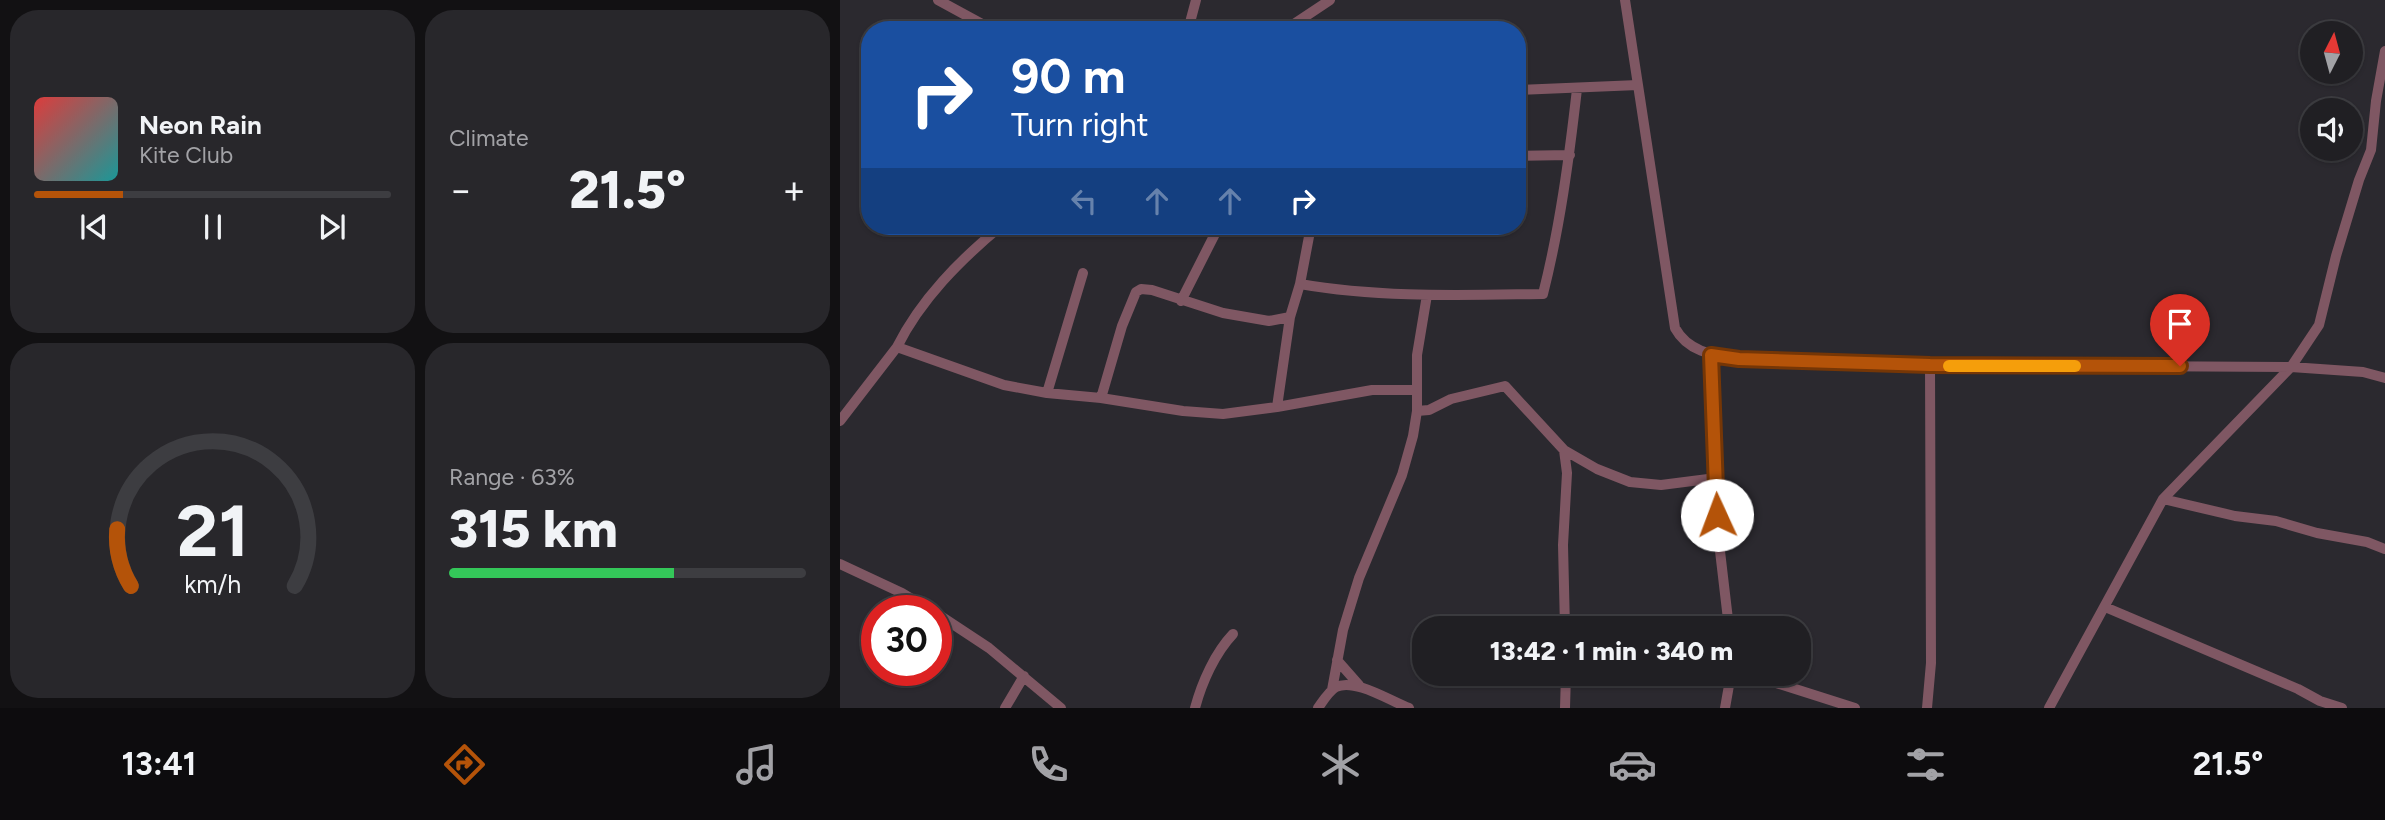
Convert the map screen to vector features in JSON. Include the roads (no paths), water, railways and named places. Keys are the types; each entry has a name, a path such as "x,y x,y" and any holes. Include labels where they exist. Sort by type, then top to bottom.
{"street":[{"path":"938,0 976,21"},
{"path":"1190,21 1196,0"},
{"path":"1299,21 1331,0"},
{"path":"1625,0 1675,328 1682,340 1711,355 1739,359 1930,365 2291,367 2362,372 2385,377"},
{"path":"2049,708 2163,499 2291,367 2319,325 2336,256 2371,150 2385,51"},
{"path":"1526,90 1638,85"},
{"path":"1300,284 1340,290 1427,295 1543,294 1555,247 1570,155 1577,89"},
{"path":"1526,156 1570,155"},
{"path":"840,421 897,347 937,287 967,254 990,235"},
{"path":"1181,301 1214,235"},
{"path":"1277,407 1290,317 1300,284 1309,235"},
{"path":"1047,393 1083,273"},
{"path":"1101,398 1122,326 1136,292 1142,289 1223,313 1269,321 1290,317"},
{"path":"1332,690 1343,630 1359,578 1402,475 1413,436 1417,411 1417,355 1427,295"},
{"path":"897,347 1003,385 1183,411 1223,414 1358,392 1416,390"},
{"path":"1711,355 1718,534 1728,616"},
{"path":"1927,708 1931,663 1930,365"},
{"path":"1417,411 1429,410 1451,399 1505,386 1564,450 1597,469 1630,482 1661,485 1716,478"},
{"path":"1564,450 1567,473 1563,545 1565,616"},
{"path":"2163,499 2235,516 2276,521 2317,533 2368,542 2385,549"},
{"path":"840,564 905,595"},
{"path":"2105,607 2320,701 2342,708"},
{"path":"952,624 989,648 1061,708"},
{"path":"1195,708 1199,693 1223,644 1233,634"},
{"path":"1337,660 1359,685 1409,708"},
{"path":"1004,708 1024,676"},
{"path":"1318,708 1338,686 1359,685"},
{"path":"1565,708 1566,686"},
{"path":"1725,708 1729,686"},
{"path":"1786,686 1855,708"}]}
